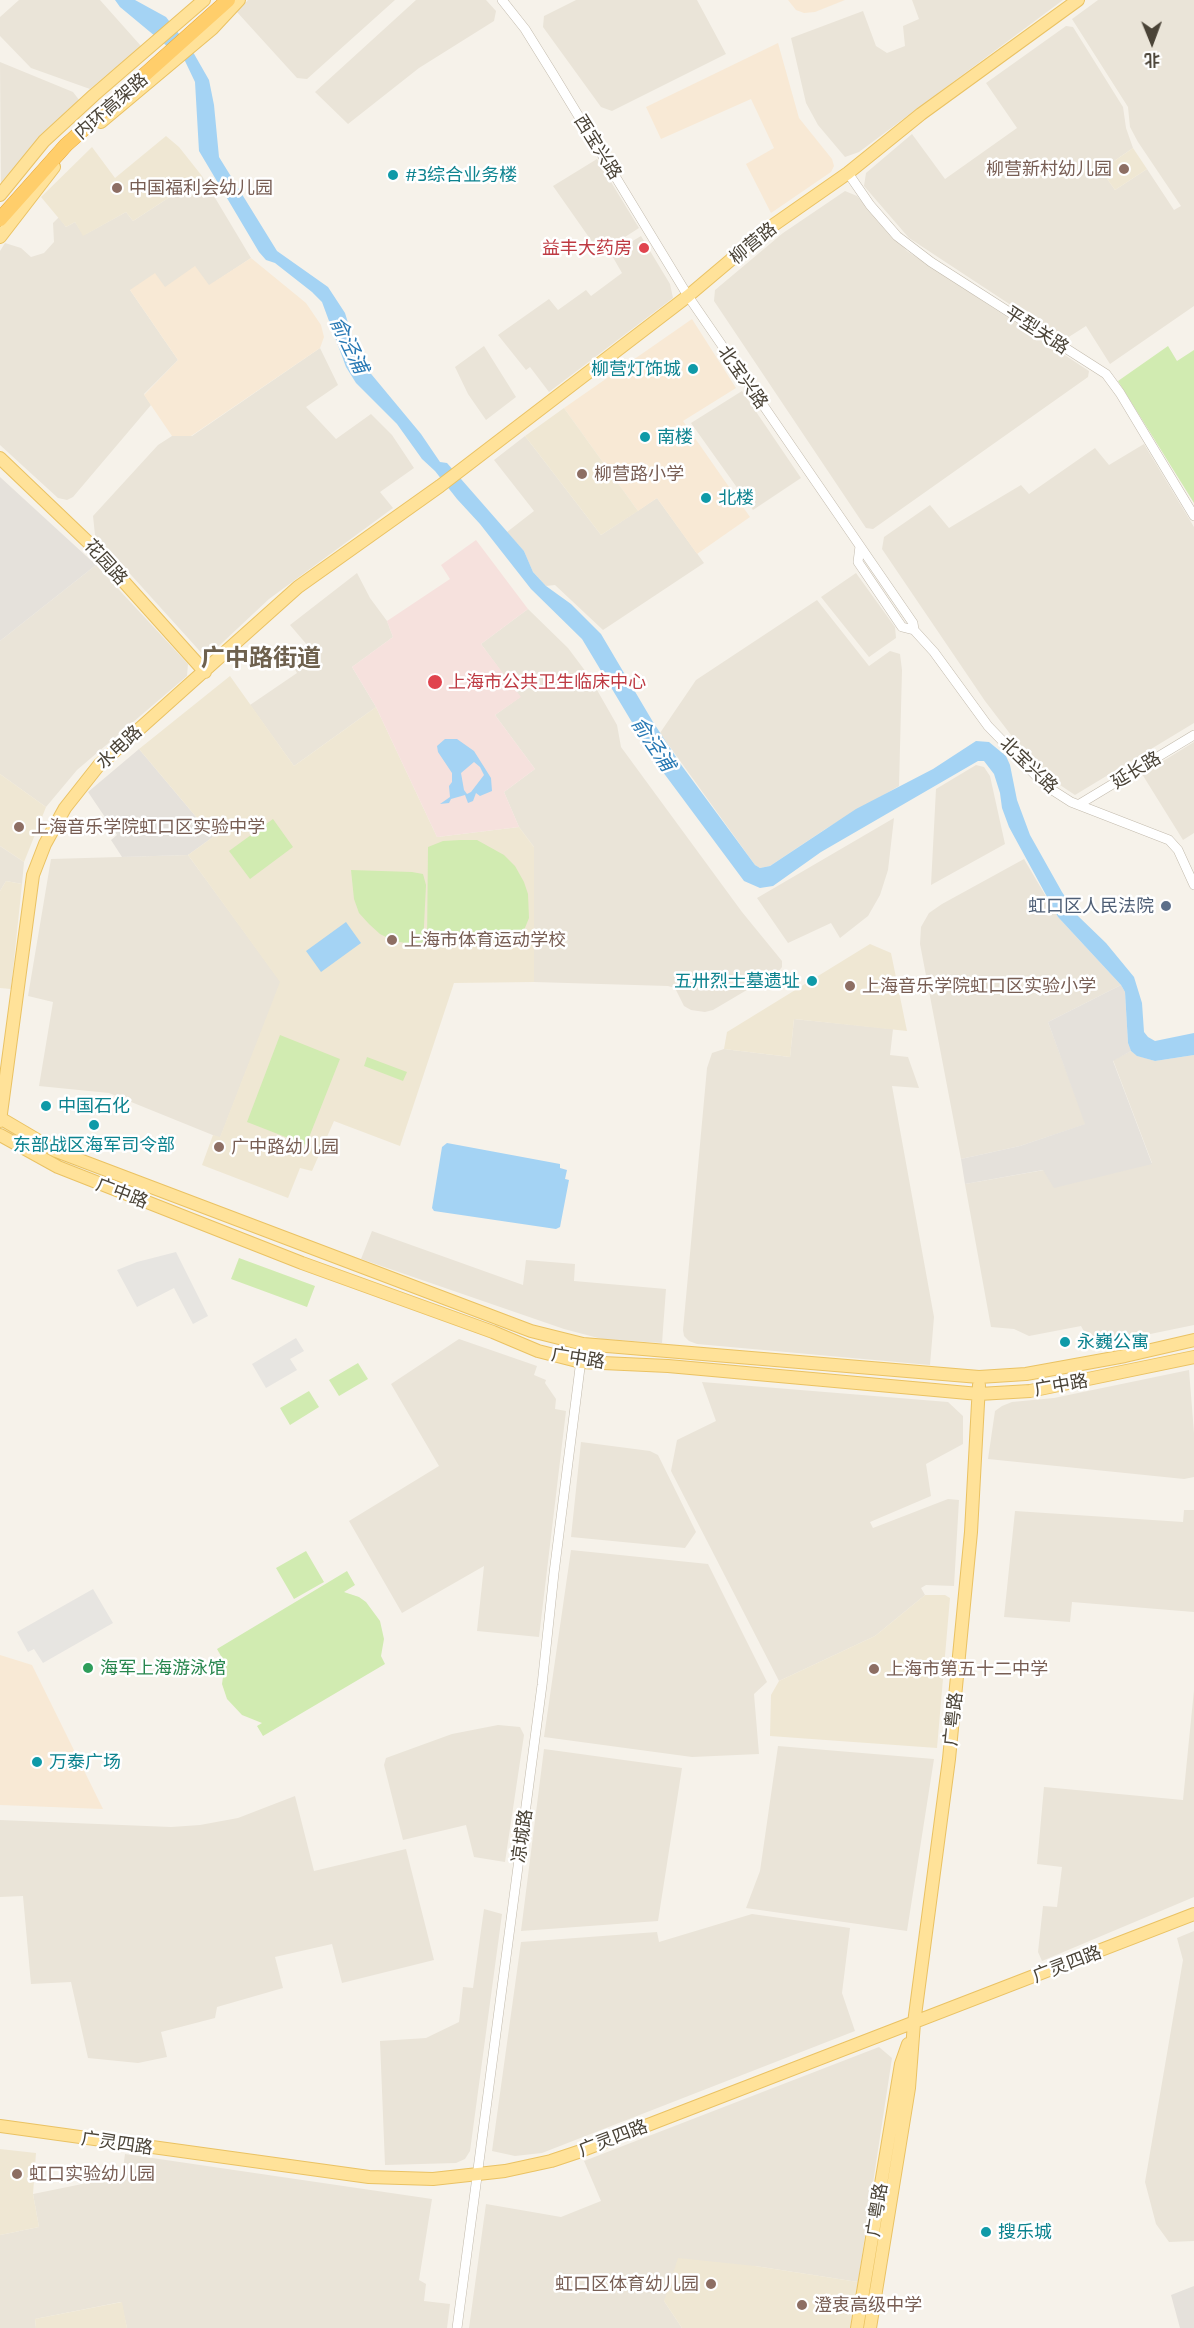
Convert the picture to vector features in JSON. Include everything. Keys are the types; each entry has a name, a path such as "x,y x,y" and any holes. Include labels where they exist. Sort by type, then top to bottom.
{"highway":[{"name":"内环高架路","path":"0,207 60,139 193,25 217,0"},
{"name":"内环高架路","path":"0,219 66,145 228,0"}],"main road":[{"path":"0,195 44,141 204,0"},
{"path":"0,237 72,146 198,42 239,0"},
{"name":"柳营路","path":"436,488 688,297 765,231 848,173 912,120 1078,0"},
{"name":"花园路","path":"0,458 90,544 205,672"},
{"name":"水电路","path":"0,1119 4,1058 22,970 30,889 41,854 69,801 99,765 298,587 436,488"},
{"name":"广中路","path":"0,1119 56,1151 100,1168 531,1331 584,1344 979,1377 1026,1374 1194,1340"},
{"name":"广中路","path":"0,1135 58,1167 302,1263 493,1332 538,1351 581,1362 668,1366 980,1394 1030,1391 1194,1358"},
{"name":"广粤路","path":"870,2328 909,2088 915,2023 950,1754 971,1532 980,1394 979,1377"},
{"name":"广灵四路","path":"0,2126 369,2177 417,2180 477,2175 537,2164 571,2154 1194,1914"},
{"name":"广粤路","path":"856,2328 901,2064 915,2023"}],"street":[{"name":"西宝兴路","path":"502,0 525,29 554,74 688,297"},
{"name":"平型关路","path":"848,173 870,205 897,236 931,262 1106,374 1120,393 1194,516"},
{"name":"北宝兴路","path":"688,297 913,623 914,630 934,652 997,735 1046,786 1062,797 1169,840 1178,850 1194,885"},
{"name":"延长路","path":"1078,805 1194,735"},
{"name":"凉城路","path":"457,2328 543,1685 554,1573 584,1344"}],"shaded area":[{"path":"19,0 100,0 141,46 90,89 31,68 0,36 0,17"},
{"path":"248,0 395,0 307,79 297,78 237,12"},
{"path":"416,0 486,0 496,11 494,21 419,68 348,124 315,92"},
{"path":"576,0 697,0 726,54 612,111 601,107 543,27 544,16"},
{"path":"788,0 845,0 815,12 804,13 796,10"},
{"path":"912,0 1063,0 859,152 845,157 818,125 806,103 791,38 863,11 876,46 887,53 905,46 903,26 919,19"},
{"path":"1098,0 1194,0 1194,306 1110,364 1086,326 1064,340 909,238 864,186 866,173 912,134 945,179 1017,128 986,83 1066,26 1073,27 1123,107 1126,128 1133,148 1101,170 1115,190 1147,169 1174,210 1181,206 1138,142 1130,127 1128,107 1072,19"},
{"path":"778,43 799,118 832,159 834,166 831,172 771,213 746,164 774,148 751,99 661,139 646,107"},
{"path":"0,62 73,92 80,101 1,184"},
{"name":"中国福利会幼儿园","path":"166,136 179,147 202,176 133,221 126,212 83,236 75,222 66,227 41,197 92,147 115,178"},
{"name":"柳营新村幼儿园","path":"1133,148 1147,169 1115,190 1101,170"},
{"path":"597,159 639,228 600,253 553,186"},
{"path":"202,176 251,258 209,286 130,290 178,360 144,394 151,405 73,497 67,500 58,498 0,445 0,251 5,243 21,248 31,257 44,253 54,242 53,223 59,217 66,227 75,222 84,235 126,212 133,221"},
{"path":"845,191 857,196 907,251 1089,371 1088,377 873,529 866,528 714,301 715,290 783,233"},
{"path":"641,236 670,284 673,298 549,392 530,367 526,370 498,335 549,299 558,310 586,290 591,296 622,273 611,254"},
{"path":"251,258 306,303 321,325 324,337 320,348 191,436 172,436 144,395 178,360 130,290 155,273 165,287 195,266 209,285"},
{"path":"692,319 736,388 683,421 750,517 697,554 657,498 638,511 564,408"},
{"path":"484,346 516,397 486,420 468,394 455,367"},
{"path":"320,348 338,385 306,407 336,439 371,414 392,435 414,468 380,492 393,508 269,599 206,658 95,535 93,516 158,445 172,436 192,436"},
{"path":"742,391 801,478 753,510 691,423"},
{"name":"柳营路小学","path":"564,408 638,511 601,535 525,436"},
{"path":"525,436 601,535 657,498 704,563 603,630 555,585 546,586 533,572 524,551 507,532 534,511 494,460"},
{"path":"1144,444 1194,527 1194,723 1075,795 1054,781 1011,735 985,701 882,549 884,537 930,505 949,528 1021,485 1029,494 1095,448 1109,465"},
{"path":"0,477 96,565 0,641"},
{"name":"上海市公共卫生临床中心","path":"476,540 528,609 481,644 521,697 495,715 535,769 504,792 519,827 437,837 376,707 352,667 393,637 387,621 450,579 441,565"},
{"path":"96,565 188,664 187,676 77,770 46,807 0,774 0,641"},
{"path":"357,573 370,598 387,621 393,637 352,667 376,707 294,766 250,705 297,673 290,660 308,646 290,625"},
{"path":"856,573 895,627 896,638 869,657 821,597"},
{"path":"817,600 869,666 890,651 900,654 902,670 899,786 827,828 770,866 760,868 755,865 660,733 696,680"},
{"path":"528,609 568,648 589,676 617,725 621,747 742,912 782,961 779,971 713,1010 705,1012 691,1010 684,1006 675,988 668,986 534,982 534,847 519,827 504,792 535,769 495,715 520,697 481,644"},
{"name":"上海市体育运动学校","path":"230,676 294,766 376,707 437,837 519,827 534,847 534,982 454,983 400,1146 334,1121 312,1171 300,1168 288,1198 202,1165 213,1135 220,1137 280,982 188,855 213,837 139,749"},
{"path":"1194,742 1194,833 1183,840 1142,774"},
{"path":"139,749 213,837 188,855 122,857 111,840 117,835 88,792"},
{"path":"976,765 984,767 990,776 1005,844 931,885 936,789"},
{"name":"上海音乐学院虹口区实验中学","path":"0,774 46,807 24,862 0,846"},
{"path":"894,818 888,870 880,895 868,916 840,938 831,923 788,943 757,898"},
{"path":"0,846 24,862 22,884 6,881 0,891"},
{"path":"188,855 281,982 220,1138 109,1093 39,1086 53,1002 28,996 51,859"},
{"path":"1024,859 1058,917 1121,985 1048,1022 1086,1124 1020,1146 961,1159 920,944 921,927 929,913 942,904"},
{"path":"6,881 22,884 11,989 0,988 0,891"},
{"name":"上海音乐学院虹口区实验小学","path":"870,944 891,953 907,1031 794,1019 790,1057 724,1049 727,1032"},
{"path":"1121,985 1125,992 1128,1043 1131,1051 1113,1061 1152,1164 1054,1188 1043,1170 965,1184 961,1159 1020,1146 1085,1124 1048,1022"},
{"path":"794,1019 893,1029 890,1055 908,1057 919,1088 892,1086 934,1317 930,1365 697,1344 684,1336 707,1068 712,1053 724,1049 790,1057"},
{"path":"1131,1051 1138,1056 1155,1061 1194,1055 1194,1325 1092,1346 1081,1326 1029,1336 1014,1329 991,1327 965,1184 1044,1170 1152,1163 1113,1060"},
{"path":"372,1231 523,1285 526,1260 575,1264 574,1281 666,1289 662,1343 602,1339 564,1329 361,1259"},
{"path":"176,1252 208,1316 193,1324 174,1288 137,1307 117,1270 137,1262"},
{"path":"296,1338 304,1351 290,1359 297,1370 266,1388 252,1364"},
{"path":"459,1339 537,1366 534,1375 546,1380 545,1383 556,1399 555,1409 566,1411 539,1637 477,1631 484,1566 402,1613 349,1521 439,1466 391,1384"},
{"path":"1189,1370 1194,1433 1194,1477 1184,1479 988,1459 995,1411 1002,1406 1012,1402 1054,1398"},
{"path":"702,1382 948,1402 963,1416 963,1444 926,1464 931,1496 870,1522 873,1528 948,1499 959,1500 954,1586 926,1585 921,1588 925,1595 875,1636 779,1681 671,1471 677,1440 716,1421"},
{"path":"581,1442 650,1451 658,1455 696,1532 685,1548 571,1537"},
{"path":"1184,1510 1194,1510 1194,1612 1072,1602 1070,1622 1004,1617 1015,1511 1183,1522"},
{"path":"571,1550 708,1564 767,1682 754,1694 759,1754 692,1757 544,1737"},
{"path":"93,1589 113,1623 43,1663 34,1649 28,1652 17,1632"},
{"name":"上海市第五十二中学","path":"925,1595 945,1595 950,1598 937,1748 770,1736 771,1695 779,1681 875,1636"},
{"name":"万泰广场","path":"0,1655 32,1665 103,1809 0,1805"},
{"path":"1194,1690 1194,1897 1042,1961 1038,1952 1043,1906 1057,1907 1062,1867 1037,1864 1044,1787 1183,1800"},
{"path":"498,1725 520,1727 524,1735 505,1862 474,1857 466,1825 403,1840 384,1765 386,1758 452,1734"},
{"path":"778,1746 934,1759 907,1931 746,1908 760,1871"},
{"path":"544,1749 682,1768 658,1921 521,1931"},
{"path":"295,1796 314,1871 406,1849 434,1960 342,1983 332,1944 275,1957 283,1988 217,2007 215,2018 161,2032 167,2057 138,2063 88,2058 71,1982 31,1984 23,1896 0,1897 0,1820 171,1827 200,1825 238,1818"},
{"path":"484,1909 502,1914 470,2151 465,2159 456,2163 385,2165 380,2041 426,2038 459,2022 463,1987 473,1988"},
{"path":"752,1914 850,1928 842,1993 855,2031 542,2153 515,2156 492,2151 521,1942 657,1932 659,1942"},
{"path":"1194,1931 1194,2241 1169,2242 1156,2224 1145,2182 1183,1960 1177,1938"},
{"path":"879,2047 892,2058 858,2282 755,2266 664,2301 682,2328 469,2328 486,2204 561,2217 601,2201 584,2161"},
{"name":"虹口实验幼儿园","path":"0,2149 36,2153 33,2194 39,2227 0,2235"},
{"path":"125,2154 432,2199 419,2280 426,2284 424,2301 450,2304 447,2328 127,2328 121,2302 35,2319 36,2328 0,2328 0,2235 39,2227 33,2194 92,2182 121,2183"},
{"path":"678,2258 755,2266 858,2282 850,2328 682,2328 664,2301"},
{"path":"1194,2286 1194,2328 1180,2328 1171,2295"},
{"path":"122,2302 127,2328 36,2328 35,2319"}],"green space":[{"path":"1168,346 1177,361 1194,350 1194,503 1118,381"},
{"path":"273,819 293,847 250,879 229,851"},
{"path":"477,840 504,855 515,866 528,894 529,918 520,940 434,944 427,942 428,847 443,841"},
{"path":"351,870 423,874 426,885 423,946 394,941 380,934 369,924 359,913 354,899"},
{"path":"280,1035 340,1059 306,1145 247,1122"},
{"path":"367,1057 407,1072 403,1081 364,1066"},
{"path":"239,1258 315,1286 307,1307 231,1279"},
{"path":"358,1363 368,1379 339,1396 329,1380"},
{"path":"309,1391 319,1407 290,1425 280,1408"},
{"path":"306,1551 324,1582 294,1599 276,1568"},
{"path":"347,1571 355,1585 344,1592 366,1602 380,1621 384,1639 381,1656 385,1664 263,1736 257,1726 262,1723 242,1715 227,1699 222,1684 225,1663 217,1649"}],"water":[{"name":"俞泾浦","path":"115,0 135,0 166,17 193,52 209,80 219,157 277,251 328,287 345,313 357,352 367,369 421,434 440,462 447,463 524,551 533,572 546,586 571,604 601,634 682,766 755,865 760,868 770,866 856,809 933,769 976,741 989,742 1006,756 1017,800 1030,835 1062,892 1078,916 1106,943 1134,977 1142,1003 1144,1032 1155,1041 1194,1033 1194,1055 1155,1061 1137,1056 1131,1051 1128,1043 1125,992 1058,917 1009,827 994,774 984,761 978,761 821,852 773,886 760,888 744,881 657,764 582,639 531,589 480,524 422,459 397,424 356,383 346,367 322,302 275,263 266,260 259,252 199,151 195,82 185,61 120,7"},
{"path":"445,739 457,739 474,751 491,778 492,791 480,796 476,793 473,801 468,803 465,795 451,799 449,803 440,804 450,797 449,786 452,782 452,773 438,752 437,746","holes":["474,762 484,775 467,794 461,773"]},
{"path":"346,922 361,943 321,972 306,951"},
{"path":"447,1143 560,1164 560,1168 567,1170 565,1179 569,1180 560,1227 556,1229 434,1211 432,1208 442,1147"}],"place":[{"name":"柳营新村幼儿园","path":"1124,169"},
{"name":"#3综合业务楼","path":"393,175"},
{"name":"中国福利会幼儿园","path":"117,188"},
{"name":"益丰大药房","path":"644,248"},
{"name":"柳营灯饰城","path":"693,369"},
{"name":"南楼","path":"645,437"},
{"name":"柳营路小学","path":"582,474"},
{"name":"北楼","path":"706,498"},
{"name":"上海市公共卫生临床中心","path":"435,682"},
{"name":"上海音乐学院虹口区实验中学","path":"19,827"},
{"name":"虹口区人民法院","path":"1166,906"},
{"name":"上海市体育运动学校","path":"392,940"},
{"name":"五卅烈士墓遗址","path":"812,981"},
{"name":"上海音乐学院虹口区实验小学","path":"850,986"},
{"name":"中国石化","path":"46,1106"},
{"name":"东部战区海军司令部","path":"94,1125"},
{"name":"广中路幼儿园","path":"219,1147"},
{"name":"永巍公寓","path":"1065,1342"},
{"name":"海军上海游泳馆","path":"88,1668"},
{"name":"上海市第五十二中学","path":"874,1669"},
{"name":"万泰广场","path":"37,1762"},
{"name":"虹口实验幼儿园","path":"17,2174"},
{"name":"搜乐城","path":"986,2232"},
{"name":"虹口区体育幼儿园","path":"711,2284"},
{"name":"澄衷高级中学","path":"802,2305"}],"district":[{"name":"广中路街道","path":"261,658"}]}
